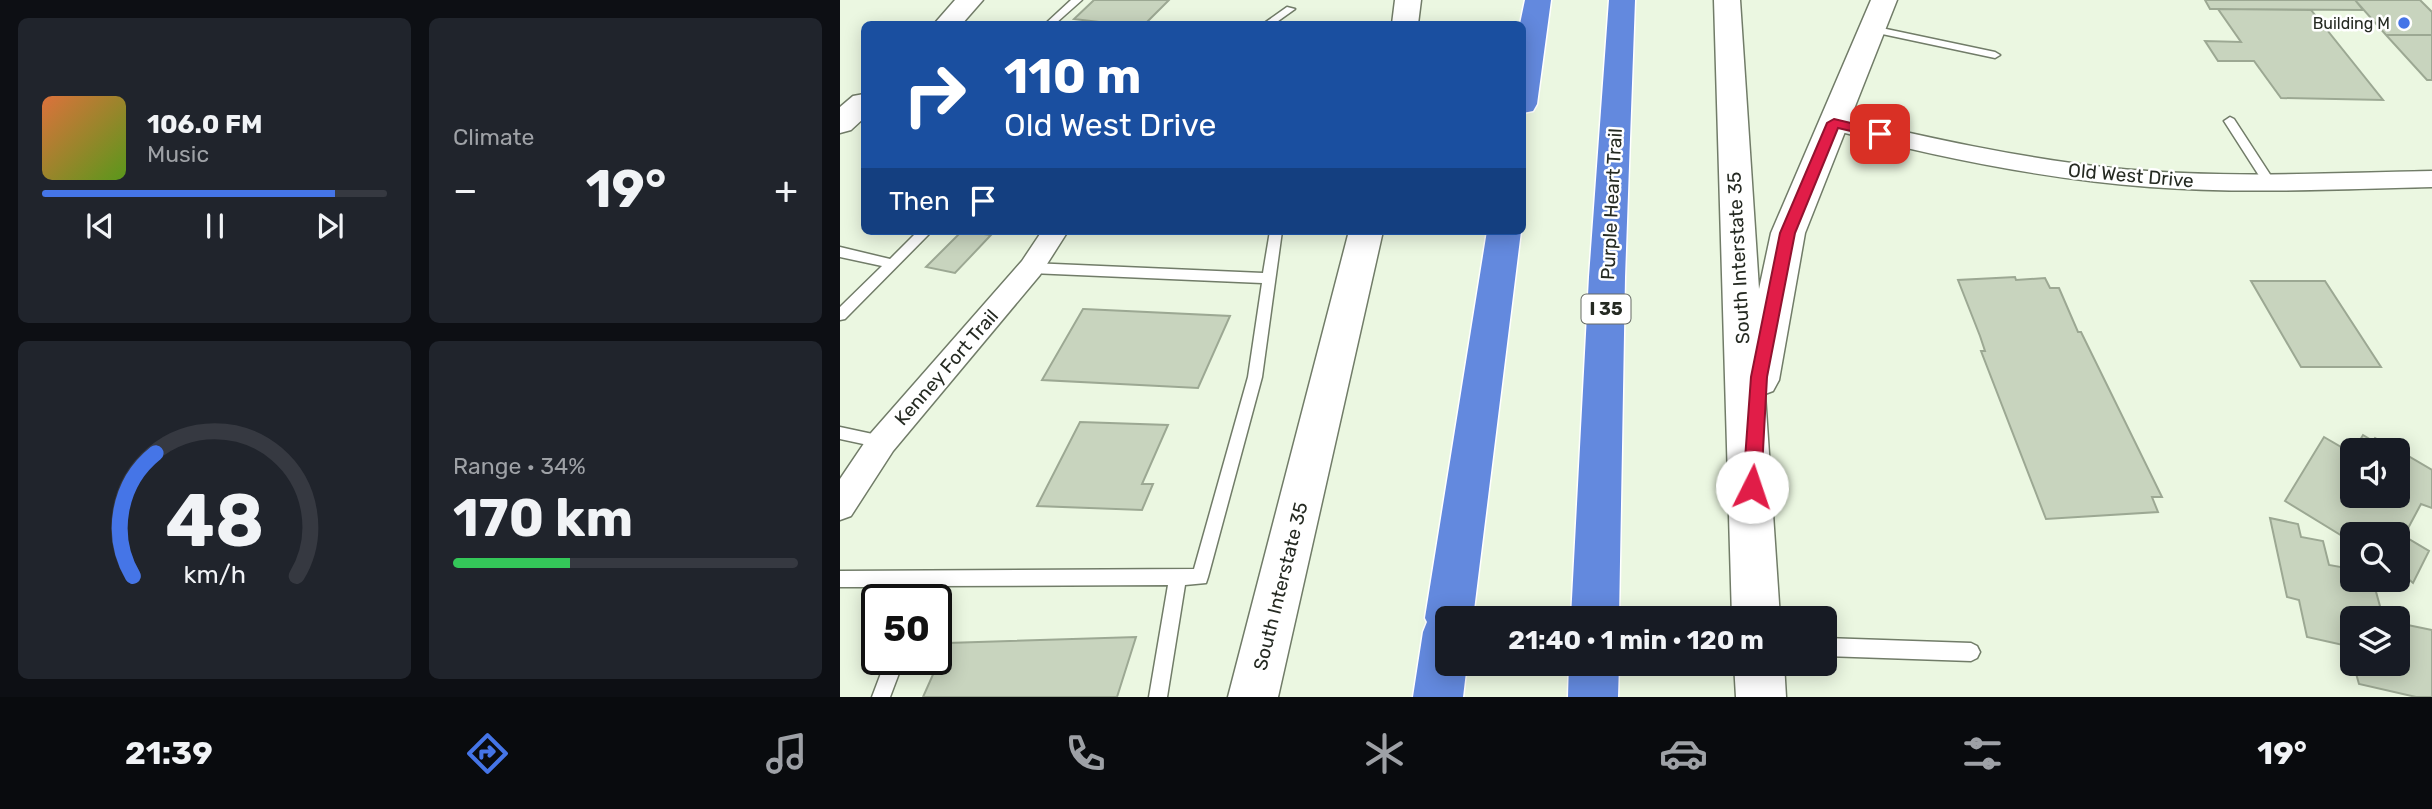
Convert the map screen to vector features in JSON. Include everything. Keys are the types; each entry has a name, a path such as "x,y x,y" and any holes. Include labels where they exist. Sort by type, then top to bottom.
{"highway":[{"path":"1526,78 1538,0"},
{"name":"Purple Heart Trail","path":"1595,606 1608,263 1622,0"},
{"path":"1451,606 1503,235"},
{"path":"1438,697 1441,676"},
{"path":"1593,697 1594,676"}],"main road":[{"path":"950,21 970,0"},
{"path":"1405,21 1408,0"},
{"name":"South Interstate 35","path":"1727,0 1755,606"},
{"name":"South Interstate 35","path":"1750,515 1759,377 1787,233 1878,15"},
{"path":"840,123 861,106"},
{"name":"South Interstate 35","path":"1253,697 1365,235"},
{"path":"1760,676 1761,697"}],"street":[{"name":"Old West Drive","path":"1834,123 1971,154 2050,168 2176,181 2432,179"},
{"name":"Kenney Fort Trail","path":"840,506 882,442 1031,268 1052,235"}],"lane":[{"path":"1053,21 1077,0"},
{"path":"1272,21 1292,5"},
{"path":"1878,15 1995,55"},
{"path":"2230,121 2269,182"},
{"path":"840,315 922,235"},
{"path":"840,579 1200,577 1255,377 1275,235"},
{"path":"840,252 893,264"},
{"path":"1031,268 1270,278"},
{"path":"840,433 882,442"},
{"path":"1158,697 1178,577"},
{"path":"923,584 925,579"},
{"path":"1837,647 1971,652"},
{"path":"881,697 889,675"}],"building":[{"path":"1094,0 1169,0 1148,21 1074,19"},
{"path":"2205,0 2355,0 2363,10 2210,9"},
{"name":"Building M","path":"2355,0 2420,0 2432,12 2432,35 2386,35"},
{"path":"2218,9 2311,10 2383,100 2281,98 2254,61 2218,61 2205,41 2241,42"},
{"path":"2386,35 2432,35 2432,80 2427,80"},
{"path":"958,235 991,235 955,273 926,267"},
{"path":"2015,277 2016,280 2045,278 2050,288 2059,288 2078,332 2081,332 2162,497 2152,497 2158,512 2046,519 1981,351 1985,351 1958,280"},
{"path":"2251,281 2325,281 2381,367 2301,367"},
{"path":"1083,309 1230,316 1198,388 1042,380"},
{"path":"1080,422 1168,425 1142,484 1153,484 1142,510 1037,506"},
{"path":"2324,437 2340,446 2340,508 2410,508 2410,457 2432,470 2432,508 2421,504 2410,525 2410,522 2340,522 2340,535 2285,501"},
{"path":"2270,518 2298,524 2301,537 2323,541 2329,565 2340,567 2340,592 2376,592 2380,606 2340,606 2340,644 2307,637 2299,600 2287,597"},
{"path":"2410,540 2429,551 2413,583 2410,580"},
{"path":"2410,625 2432,630 2432,697 2416,697 2359,684 2357,676 2410,676"},
{"path":"1136,637 1117,697 923,697 933,675 952,675 952,643"}],"place":[{"name":"Building M","path":"2404,23"}],"route":[{"path":"1752,487 1759,377 1787,233 1834,123 1880,134"}]}
